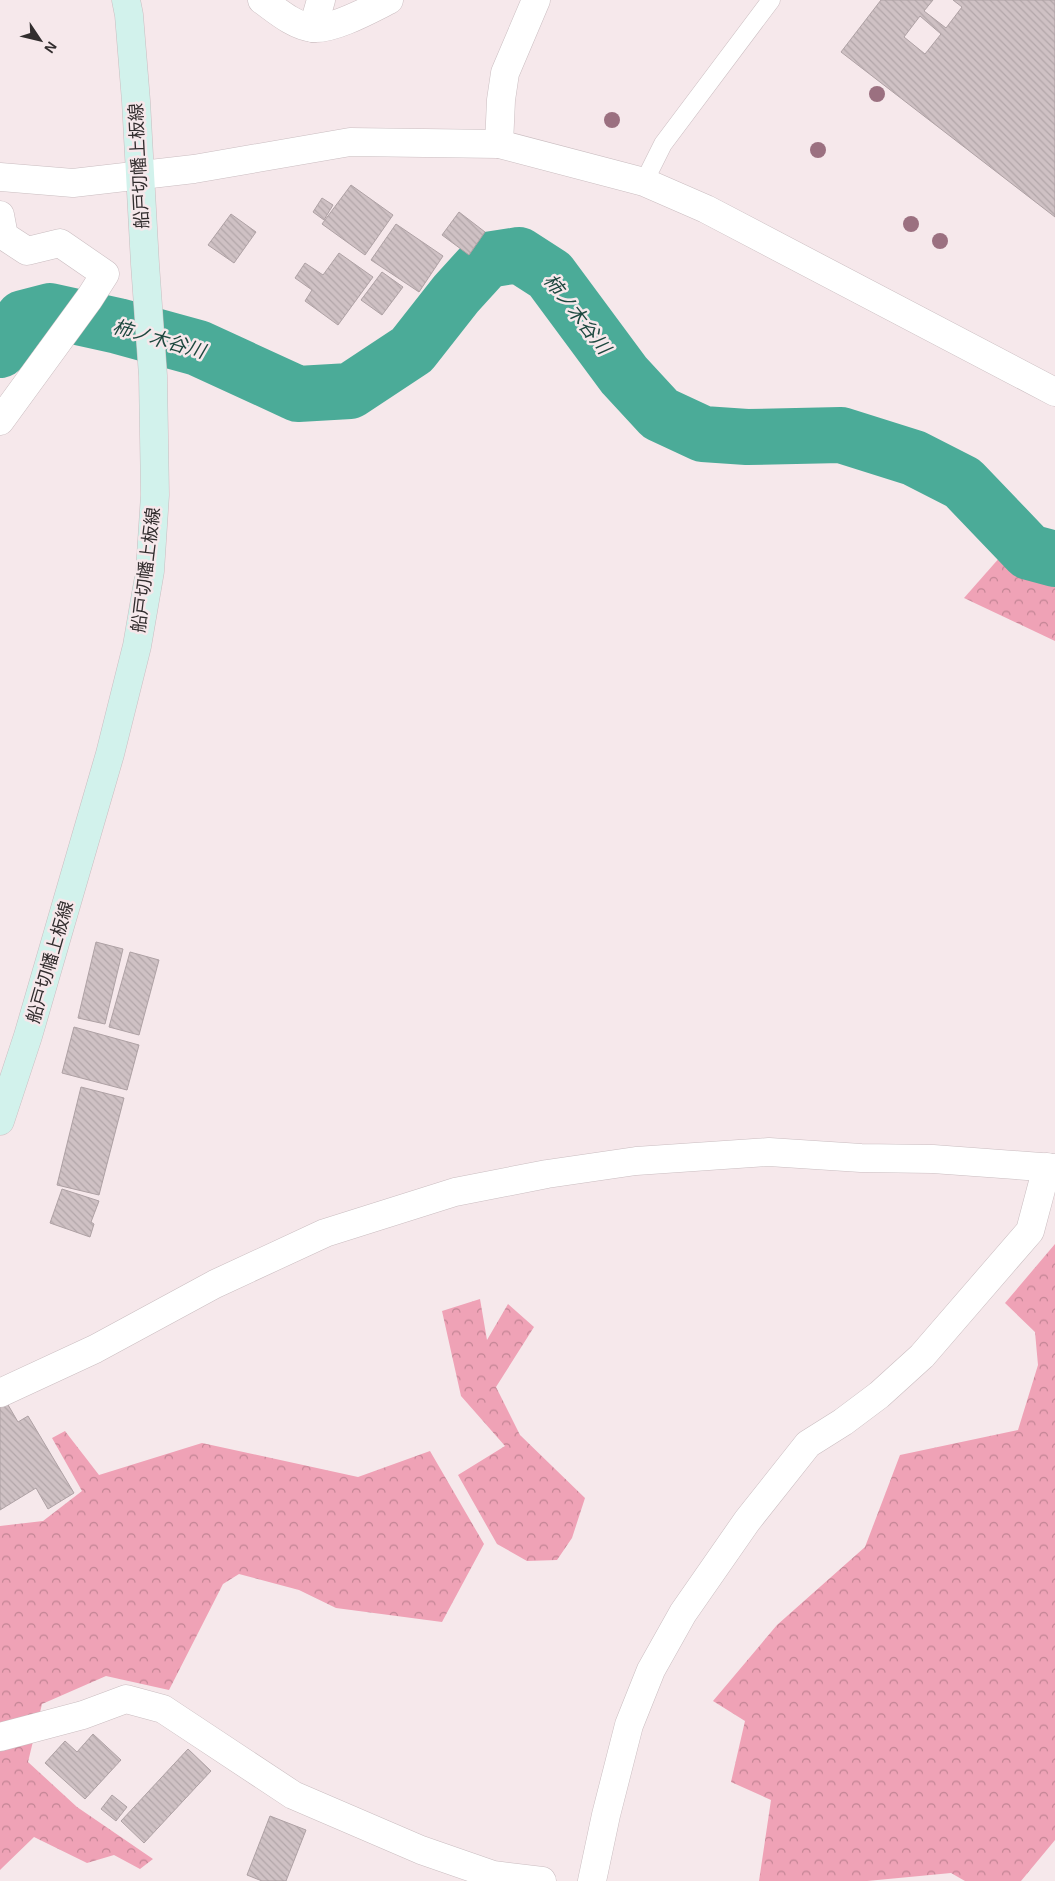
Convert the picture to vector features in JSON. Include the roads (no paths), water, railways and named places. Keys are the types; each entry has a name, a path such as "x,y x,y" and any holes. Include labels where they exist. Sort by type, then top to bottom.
{"main road":[{"name":"船戸切幡上板線","path":"0,1121 28,1036 110,754 137,646 150,571 154,514 153,376 129,15 126,0"}],"street":[{"path":"262,0 294,21 313,28 339,23 390,0"},
{"path":"313,28 321,0"},
{"path":"499,144 501,100 505,72 536,0"},
{"path":"0,177 73,184 194,169 350,142 499,144 644,182 706,209 1055,392"},
{"path":"0,215 4,236 27,251 60,243 105,274 89,299 0,421"},
{"path":"0,1393 95,1349 215,1284 325,1233 455,1192 548,1174 636,1161 769,1152 861,1158 933,1159 1051,1167 1030,1230 922,1356 879,1395 843,1422 808,1444 747,1521 683,1613 651,1670 629,1724 606,1815 592,1881"},
{"path":"0,1736 83,1715 126,1699 163,1709 293,1795 421,1850 493,1875 542,1881"}],"lane":[{"path":"644,182 663,144 772,0"}],"waterway":[{"name":"柿ノ木谷川","path":"0,350 23,318 50,311 118,326 198,348 298,394 350,391 412,350 456,294 487,260 519,255 550,275 624,375 660,414 703,434 747,437 841,435 914,458 963,483 1029,552 1055,559"}]}
